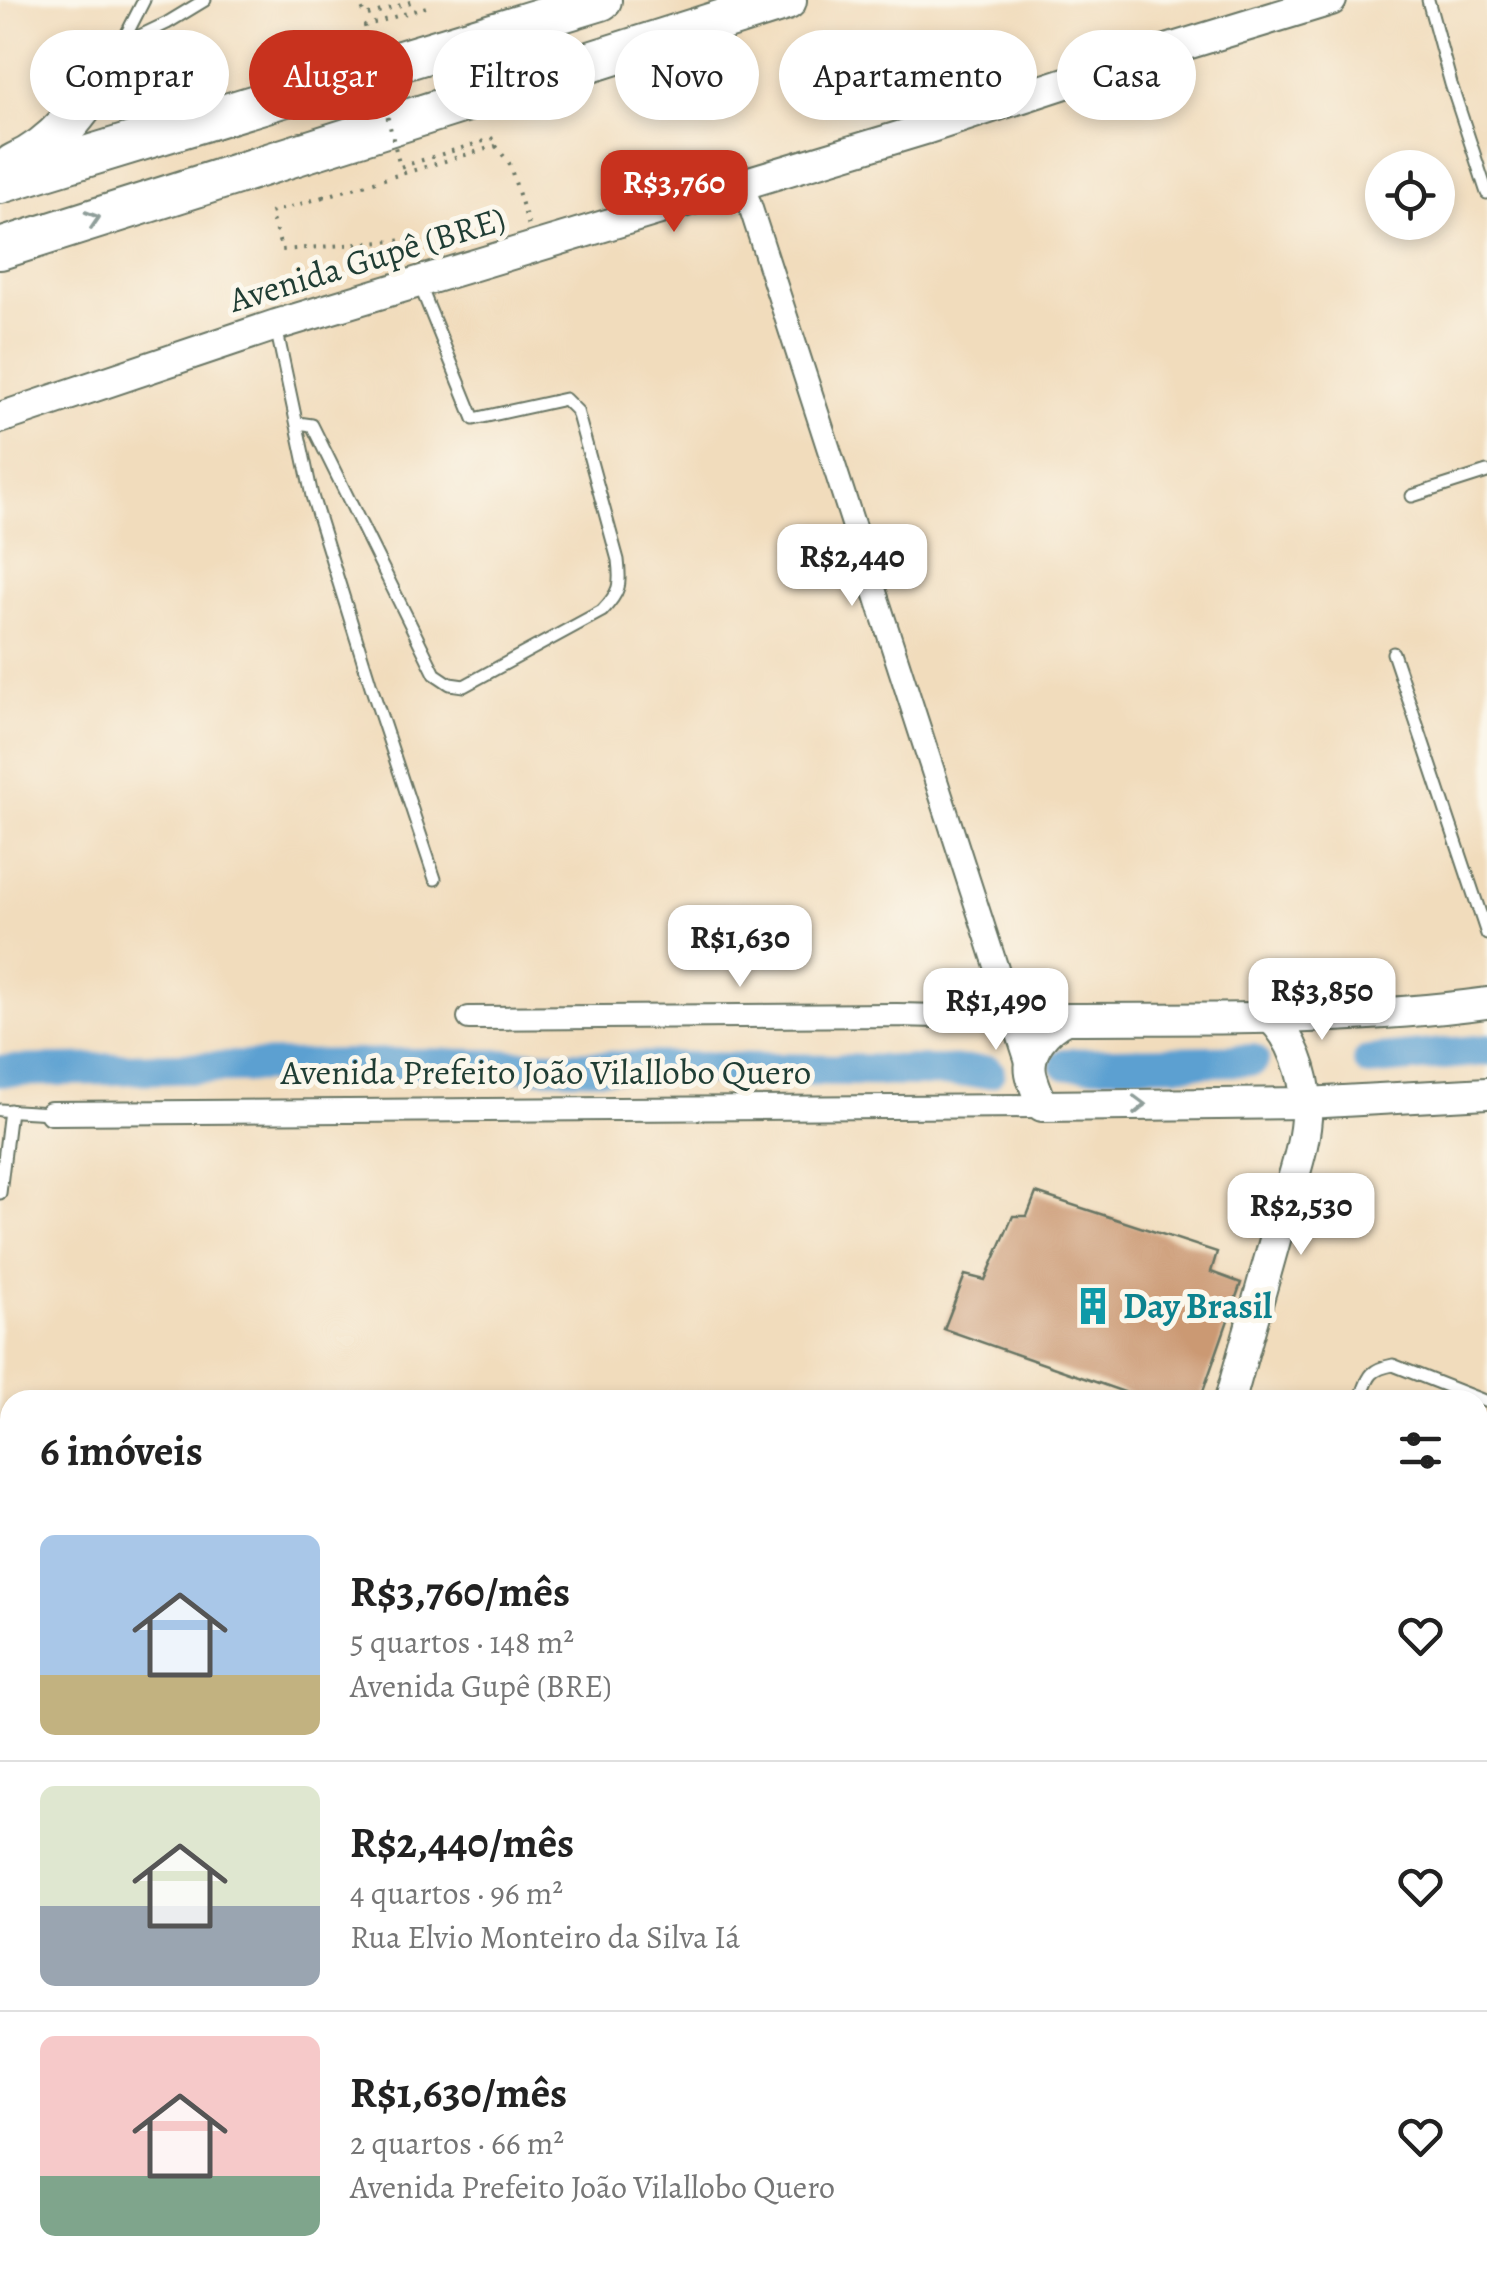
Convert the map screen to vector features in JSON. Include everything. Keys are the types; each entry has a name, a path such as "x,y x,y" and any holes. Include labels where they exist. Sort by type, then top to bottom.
{"highway":[{"path":"0,183 601,0"},
{"path":"0,249 786,0"},
{"path":"0,170 58,136 72,120"}],"main road":[{"name":"Avenida Gupê (BRE)","path":"0,418 276,325 924,129 1331,0"},
{"name":"Avenida Prefeito João Vilallobo Quero","path":"1066,1019 1271,1018 1412,1012 1487,1004"},
{"path":"1233,1390 1297,1162 1307,1103 1289,1043 1271,1018"},
{"path":"1042,1106 1030,1072 1032,1055 1054,1025 1066,1019"},
{"name":"Avenida Prefeito João Vilallobo Quero","path":"1042,1106 1307,1103 1487,1093"}],"street":[{"path":"743,184 1030,1072"},
{"name":"Avenida Prefeito João Vilallobo Quero","path":"469,1018 879,1015 1066,1019"},
{"name":"Avenida Prefeito João Vilallobo Quero","path":"51,1113 1042,1106"}],"lane":[{"path":"129,30 144,0"},
{"path":"155,30 204,0"},
{"path":"1428,0 1487,193"},
{"path":"298,423 312,425 435,674 450,684 464,686 602,611 617,596 618,560 576,410 565,399 474,418 418,281"},
{"path":"276,325 312,496 435,879"},
{"path":"1412,496 1487,472"},
{"path":"1393,653 1487,934"},
{"path":"0,1194 5,1110 51,1113"},
{"path":"1364,1390 1371,1372 1393,1366 1456,1390"}],"path":[{"path":"358,0 365,16 420,0 426,7 365,26 400,166 494,138 509,164 530,230"},
{"path":"492,233 282,250 270,213 496,146"}],"building":[{"name":"Day Brasil","path":"1036,1193 1217,1252 1211,1272 1241,1283 1204,1390 1118,1390 944,1329 965,1275 985,1280 1013,1216 1027,1216"}],"waterway":[{"path":"1369,1061 1487,1050"},
{"path":"1066,1064 1253,1060"},
{"path":"0,1071 407,1064 989,1072"}],"place":[{"name":"Day Brasil","path":"1093,1306"}]}
